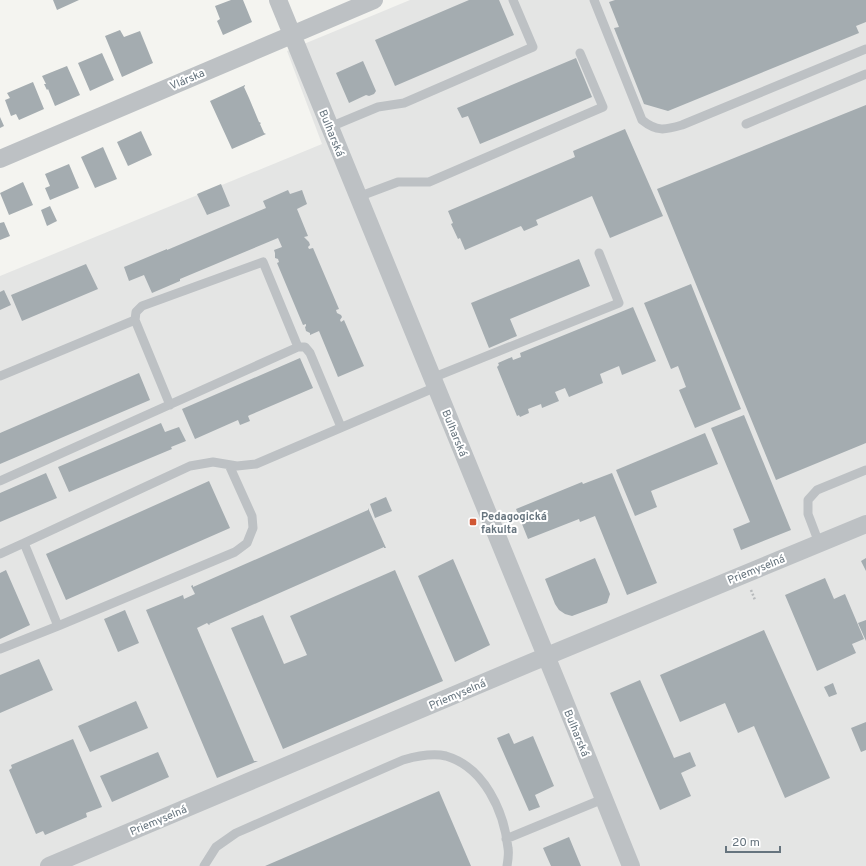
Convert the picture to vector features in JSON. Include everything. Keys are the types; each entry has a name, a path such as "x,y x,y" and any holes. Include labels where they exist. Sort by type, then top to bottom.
{"street":[{"name":"Bulharská","path":"278,0 546,656 630,866"},
{"name":"Vlárska","path":"0,159 374,0"},
{"name":"Priemyselná","path":"49,866 546,656 866,524"}],"lane":[{"path":"330,127 378,107 404,103 533,47 513,0"},
{"path":"594,0 642,120 651,127 665,130 682,125 866,48"},
{"path":"358,197 398,182 429,182 603,108 580,53"},
{"path":"746,124 866,74"},
{"path":"0,554 190,466 213,462 237,466 256,464 341,427 434,382 619,303 599,253"},
{"path":"170,405 135,320 136,312 142,306 264,262 298,347"},
{"path":"0,376 135,320"},
{"path":"0,481 298,347 305,347 310,353 341,427"},
{"path":"0,649 235,552 247,543 253,528 252,516 229,465"},
{"path":"819,543 808,514 808,500 817,490 866,470"},
{"path":"24,543 58,626"},
{"path":"204,866 216,847 236,833 403,760 420,755 445,756 468,767 490,790 503,822 508,849 507,866"},
{"path":"506,839 603,799"}],"shaded area":[{"path":"410,0 866,0 866,866 0,866 0,276 322,144 287,51"}],"building":[{"path":"53,0 79,0 57,10"},
{"path":"231,0 243,0 252,22 223,35 217,21 220,19 215,6"},
{"path":"469,0 499,0 514,35 395,86 375,40"},
{"path":"615,0 866,0 866,22 856,26 859,33 668,111 644,104 614,28 619,27 609,2"},
{"path":"120,30 124,37 140,31 153,63 122,77 105,36"},
{"path":"102,53 114,80 90,91 78,63"},
{"path":"576,58 592,97 480,144 468,116 462,118 457,108"},
{"path":"363,61 376,91 374,94 369,96 366,95 349,103 336,73"},
{"path":"67,66 80,95 55,106 48,89 47,90 44,84 46,84 42,76"},
{"path":"33,82 44,109 19,120 16,114 11,116 5,100 10,98 7,93"},
{"path":"245,85 244,87 259,122 261,123 260,124 264,133 266,134 232,149 210,101"},
{"path":"866,105 866,443 776,480 657,189"},
{"path":"0,117 4,126 0,128"},
{"path":"625,129 663,216 610,238 592,196 536,220 538,225 524,231 521,226 465,250 460,238 458,239 451,224 453,223 448,211 575,157 573,151"},
{"path":"141,131 152,155 128,166 117,142"},
{"path":"103,147 117,179 95,188 81,157"},
{"path":"69,164 79,188 50,200 45,188 50,186 45,174"},
{"path":"23,182 33,205 9,215 0,193"},
{"path":"221,184 230,206 207,215 197,194"},
{"path":"288,190 290,194 302,190 307,204 297,209 308,236 304,237 309,242 309,249 313,248 339,309 336,310 337,313 342,317 340,320 341,322 344,320 364,366 338,377 319,331 310,335 310,333 306,331 306,324 303,325 277,263 279,262 278,259 275,258 274,250 282,247 278,238 180,279 180,281 152,293 144,275 129,281 124,267 266,208 263,201"},
{"path":"50,206 57,221 47,226 41,210"},
{"path":"4,222 10,236 0,240 0,223"},
{"path":"579,259 590,286 510,319 517,336 489,348 471,303"},
{"path":"86,264 98,289 22,321 11,295"},
{"path":"691,284 741,409 695,428 679,390 686,387 678,366 671,369 644,303"},
{"path":"4,290 11,305 0,310 0,292"},
{"path":"633,307 656,361 622,375 619,366 600,374 603,383 569,397 565,388 555,392 559,401 542,408 541,404 528,409 529,413 520,417 519,415 517,416 497,367 499,365 498,363 512,357 513,360 521,357 520,353"},
{"path":"300,358 313,388 248,416 250,421 240,425 238,420 195,439 182,409"},
{"path":"139,373 150,400 0,464 0,433"},
{"path":"744,415 791,530 741,550 733,529 750,522 711,428"},
{"path":"161,423 165,432 179,427 186,441 171,447 172,449 69,492 58,467"},
{"path":"705,433 718,464 651,491 657,507 635,516 616,470"},
{"path":"46,473 57,498 0,522 0,493"},
{"path":"612,473 657,583 627,595 595,516 580,522 579,519 528,539 516,509 582,482 583,484"},
{"path":"209,481 230,528 66,600 46,554"},
{"path":"386,497 392,511 375,518 370,504"},
{"path":"368,508 386,548 384,547 209,624 210,625 207,623 197,628 254,761 258,761 217,778 146,610 183,595 184,599 195,594 191,586 193,585 193,587 368,510"},
{"path":"595,558 610,594 607,603 572,616 565,614 559,610 555,604 545,579"},
{"path":"866,558 866,571 861,561"},
{"path":"453,559 490,645 455,662 418,576"},
{"path":"6,570 30,625 0,639 0,573"},
{"path":"395,570 443,681 283,749 231,628 263,615 284,664 307,655 290,616"},
{"path":"825,578 834,599 845,594 864,639 852,644 856,653 817,671 785,595"},
{"path":"125,610 139,643 118,652 104,619"},
{"path":"866,620 866,641 858,623"},
{"path":"764,630 830,778 785,798 754,726 738,733 725,703 680,722 660,675"},
{"path":"39,659 53,690 0,713 0,675"},
{"path":"640,680 674,758 690,752 696,766 681,773 691,796 660,810 610,693"},
{"path":"833,683 837,694 829,697 824,687"},
{"path":"136,701 148,728 90,752 78,726"},
{"path":"866,722 866,750 861,752 851,728"},
{"path":"509,733 514,744 533,736 554,786 535,795 540,807 529,811 497,738"},
{"path":"73,739 102,807 86,813 87,817 45,835 43,831 36,834 9,770 12,768 11,765"},
{"path":"158,752 169,777 112,802 100,776"},
{"path":"439,791 471,866 265,866"},
{"path":"569,837 581,866 551,866 543,848"}],"place":[{"name":"Pedagogická fakulta","path":"473,522"}]}
